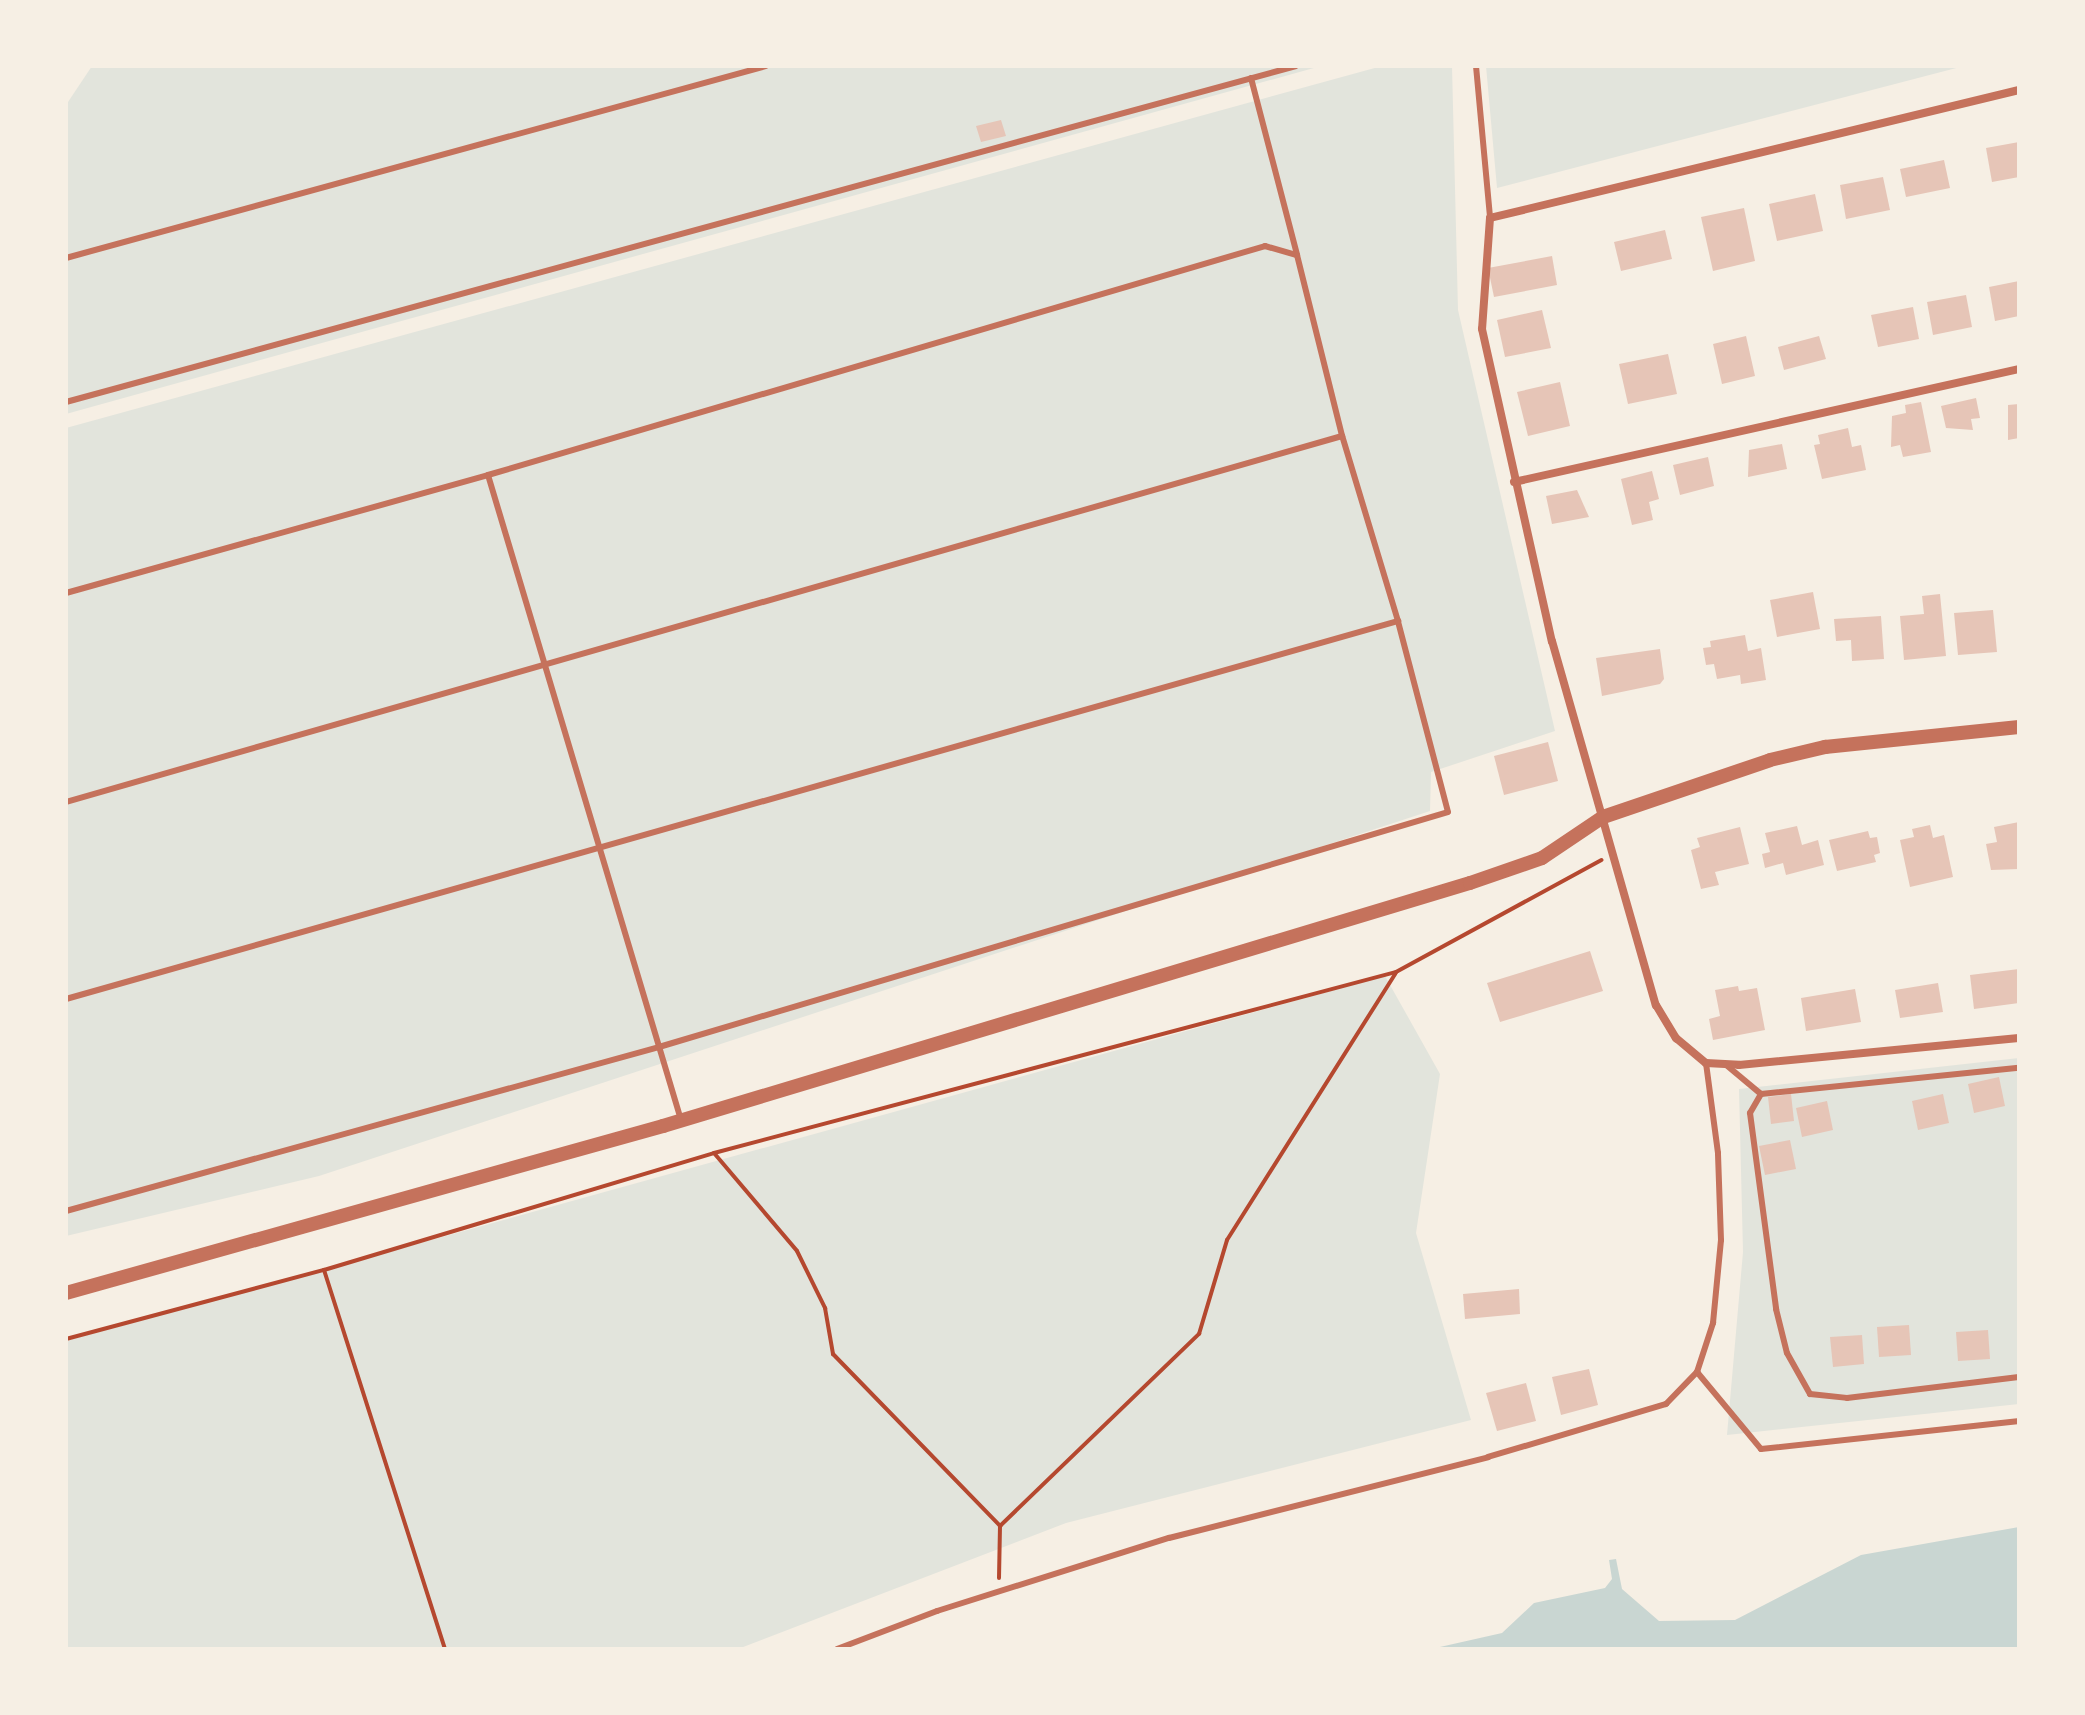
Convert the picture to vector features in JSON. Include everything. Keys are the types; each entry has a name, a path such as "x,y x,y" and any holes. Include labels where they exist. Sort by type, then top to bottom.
{"street":[{"path":"2019,90 1490,218 1483,259 1482,329 1552,641 1656,1005 1676,1038 1706,1063 1725,1064 2019,1038"},
{"path":"1514,482 2019,369"},
{"path":"66,1293 681,1120 1470,883 1542,858 1603,817 1825,747 2019,727"}],"lane":[{"path":"66,258 766,66"},
{"path":"66,402 1296,66"},
{"path":"1476,66 1490,218"},
{"path":"66,1211 659,1047 1448,812 1398,621 1342,436 1251,78"},
{"path":"66,593 488,475 1265,246 1297,255"},
{"path":"66,802 1342,436"},
{"path":"488,475 681,1120"},
{"path":"66,999 1398,621"},
{"path":"837,1649 999,1591 1169,1538 1488,1457 1666,1404 1697,1372 1713,1323 1721,1240 1718,1153 1706,1063"},
{"path":"1725,1064 1761,1094 2019,1068"},
{"path":"1761,1094 1750,1113 1776,1309 1787,1353 1810,1394 1847,1398 2019,1377"},
{"path":"1697,1372 1761,1449 2019,1421"}],"path":[{"path":"66,1339 324,1270 714,1153 1396,972 1613,853"},
{"path":"1000,1526 1199,1334 1227,1240 1396,972"},
{"path":"714,1153 797,1251 825,1308 833,1354 1000,1526 999,1591"},
{"path":"324,1270 445,1649"}],"shaded area":[{"path":"92,66 1321,66 66,414 66,105"},
{"path":"1382,66 1452,66 1458,310 1555,731 1431,772 1430,811 319,1176 66,1236 66,428"},
{"path":"1486,66 1964,66 1497,188"},
{"path":"1385,976 1440,1074 1416,1233 1471,1420 1066,1523 738,1649 66,1649 66,1341"},
{"path":"2019,1058 2019,1404 1727,1435 1743,1252 1739,1089"},
{"path":"2019,1527 2019,1649 1431,1649 1502,1633 1534,1603 1605,1588 1612,1579 1609,1560 1616,1559 1622,1589 1659,1621 1735,1620 1861,1555"}],"building":[{"path":"1001,120 1006,136 981,142 976,126"},
{"path":"2019,142 2019,177 1992,182 1986,148"},
{"path":"1944,160 1950,188 1906,197 1900,169"},
{"path":"1883,177 1890,210 1846,219 1840,185"},
{"path":"1815,194 1823,231 1777,241 1769,204"},
{"path":"1744,208 1755,261 1713,271 1701,217"},
{"path":"1665,230 1672,259 1621,271 1614,242"},
{"path":"1552,256 1557,285 1494,297 1488,268"},
{"path":"2019,281 2019,316 1995,321 1989,287"},
{"path":"1966,295 1972,327 1933,335 1927,302"},
{"path":"1913,307 1919,339 1878,347 1871,315"},
{"path":"1542,310 1551,348 1505,357 1497,320"},
{"path":"1746,336 1755,376 1722,384 1713,344"},
{"path":"1819,336 1826,359 1784,370 1778,347"},
{"path":"1668,354 1677,394 1628,404 1619,364"},
{"path":"1560,382 1570,426 1528,436 1517,392"},
{"path":"1976,398 1980,418 1971,419 1973,430 1946,428 1941,406"},
{"path":"1921,402 1931,452 1903,457 1900,445 1891,447 1892,416 1906,413 1905,405"},
{"path":"2019,404 2019,438 2008,440 2008,405"},
{"path":"1848,428 1852,447 1861,445 1866,470 1822,479 1814,445 1820,444 1818,435"},
{"path":"1782,444 1787,469 1748,477 1749,450"},
{"path":"1708,457 1714,486 1680,495 1673,465"},
{"path":"1652,471 1659,499 1649,502 1653,520 1632,525 1621,479"},
{"path":"1577,490 1589,517 1552,524 1546,496"},
{"path":"1813,592 1820,629 1777,637 1770,600"},
{"path":"1940,594 1946,656 1904,660 1900,616 1924,614 1922,596"},
{"path":"1993,610 1997,652 1958,655 1954,613"},
{"path":"1881,616 1884,659 1852,661 1851,640 1836,641 1834,619"},
{"path":"1745,635 1748,651 1761,648 1766,680 1741,684 1740,675 1717,679 1714,664 1706,665 1703,648 1711,647 1710,641"},
{"path":"1660,649 1664,679 1660,684 1602,696 1596,658"},
{"path":"1548,742 1558,781 1504,795 1494,756"},
{"path":"2019,822 2019,869 1991,870 1986,844 1997,842 1994,827"},
{"path":"1930,825 1933,838 1944,835 1953,877 1910,887 1900,840 1914,837 1912,829"},
{"path":"1797,826 1802,845 1818,840 1824,865 1786,875 1783,863 1765,868 1762,854 1770,852 1765,833"},
{"path":"1740,827 1749,864 1715,872 1719,885 1701,889 1691,850 1700,847 1697,838"},
{"path":"1868,831 1870,838 1877,837 1880,853 1874,855 1876,862 1837,871 1829,840"},
{"path":"1590,951 1603,991 1500,1022 1487,983"},
{"path":"2019,969 2019,1003 1974,1009 1970,975"},
{"path":"1938,983 1943,1012 1900,1018 1895,990"},
{"path":"1738,986 1739,991 1757,988 1765,1030 1713,1040 1709,1019 1720,1016 1715,990"},
{"path":"1855,989 1861,1022 1806,1031 1801,998"},
{"path":"1999,1077 2005,1106 1974,1113 1968,1084"},
{"path":"1791,1094 1794,1121 1771,1124 1768,1097"},
{"path":"1943,1094 1949,1123 1918,1130 1912,1101"},
{"path":"1827,1101 1833,1130 1802,1137 1796,1108"},
{"path":"1790,1140 1796,1169 1765,1175 1759,1146"},
{"path":"1519,1289 1520,1314 1465,1319 1463,1294"},
{"path":"1909,1325 1911,1355 1879,1357 1877,1327"},
{"path":"1988,1330 1990,1359 1958,1361 1956,1332"},
{"path":"1862,1335 1864,1364 1833,1367 1830,1337"},
{"path":"1589,1369 1598,1405 1561,1415 1552,1377"},
{"path":"1526,1383 1536,1421 1497,1431 1486,1393"}]}
